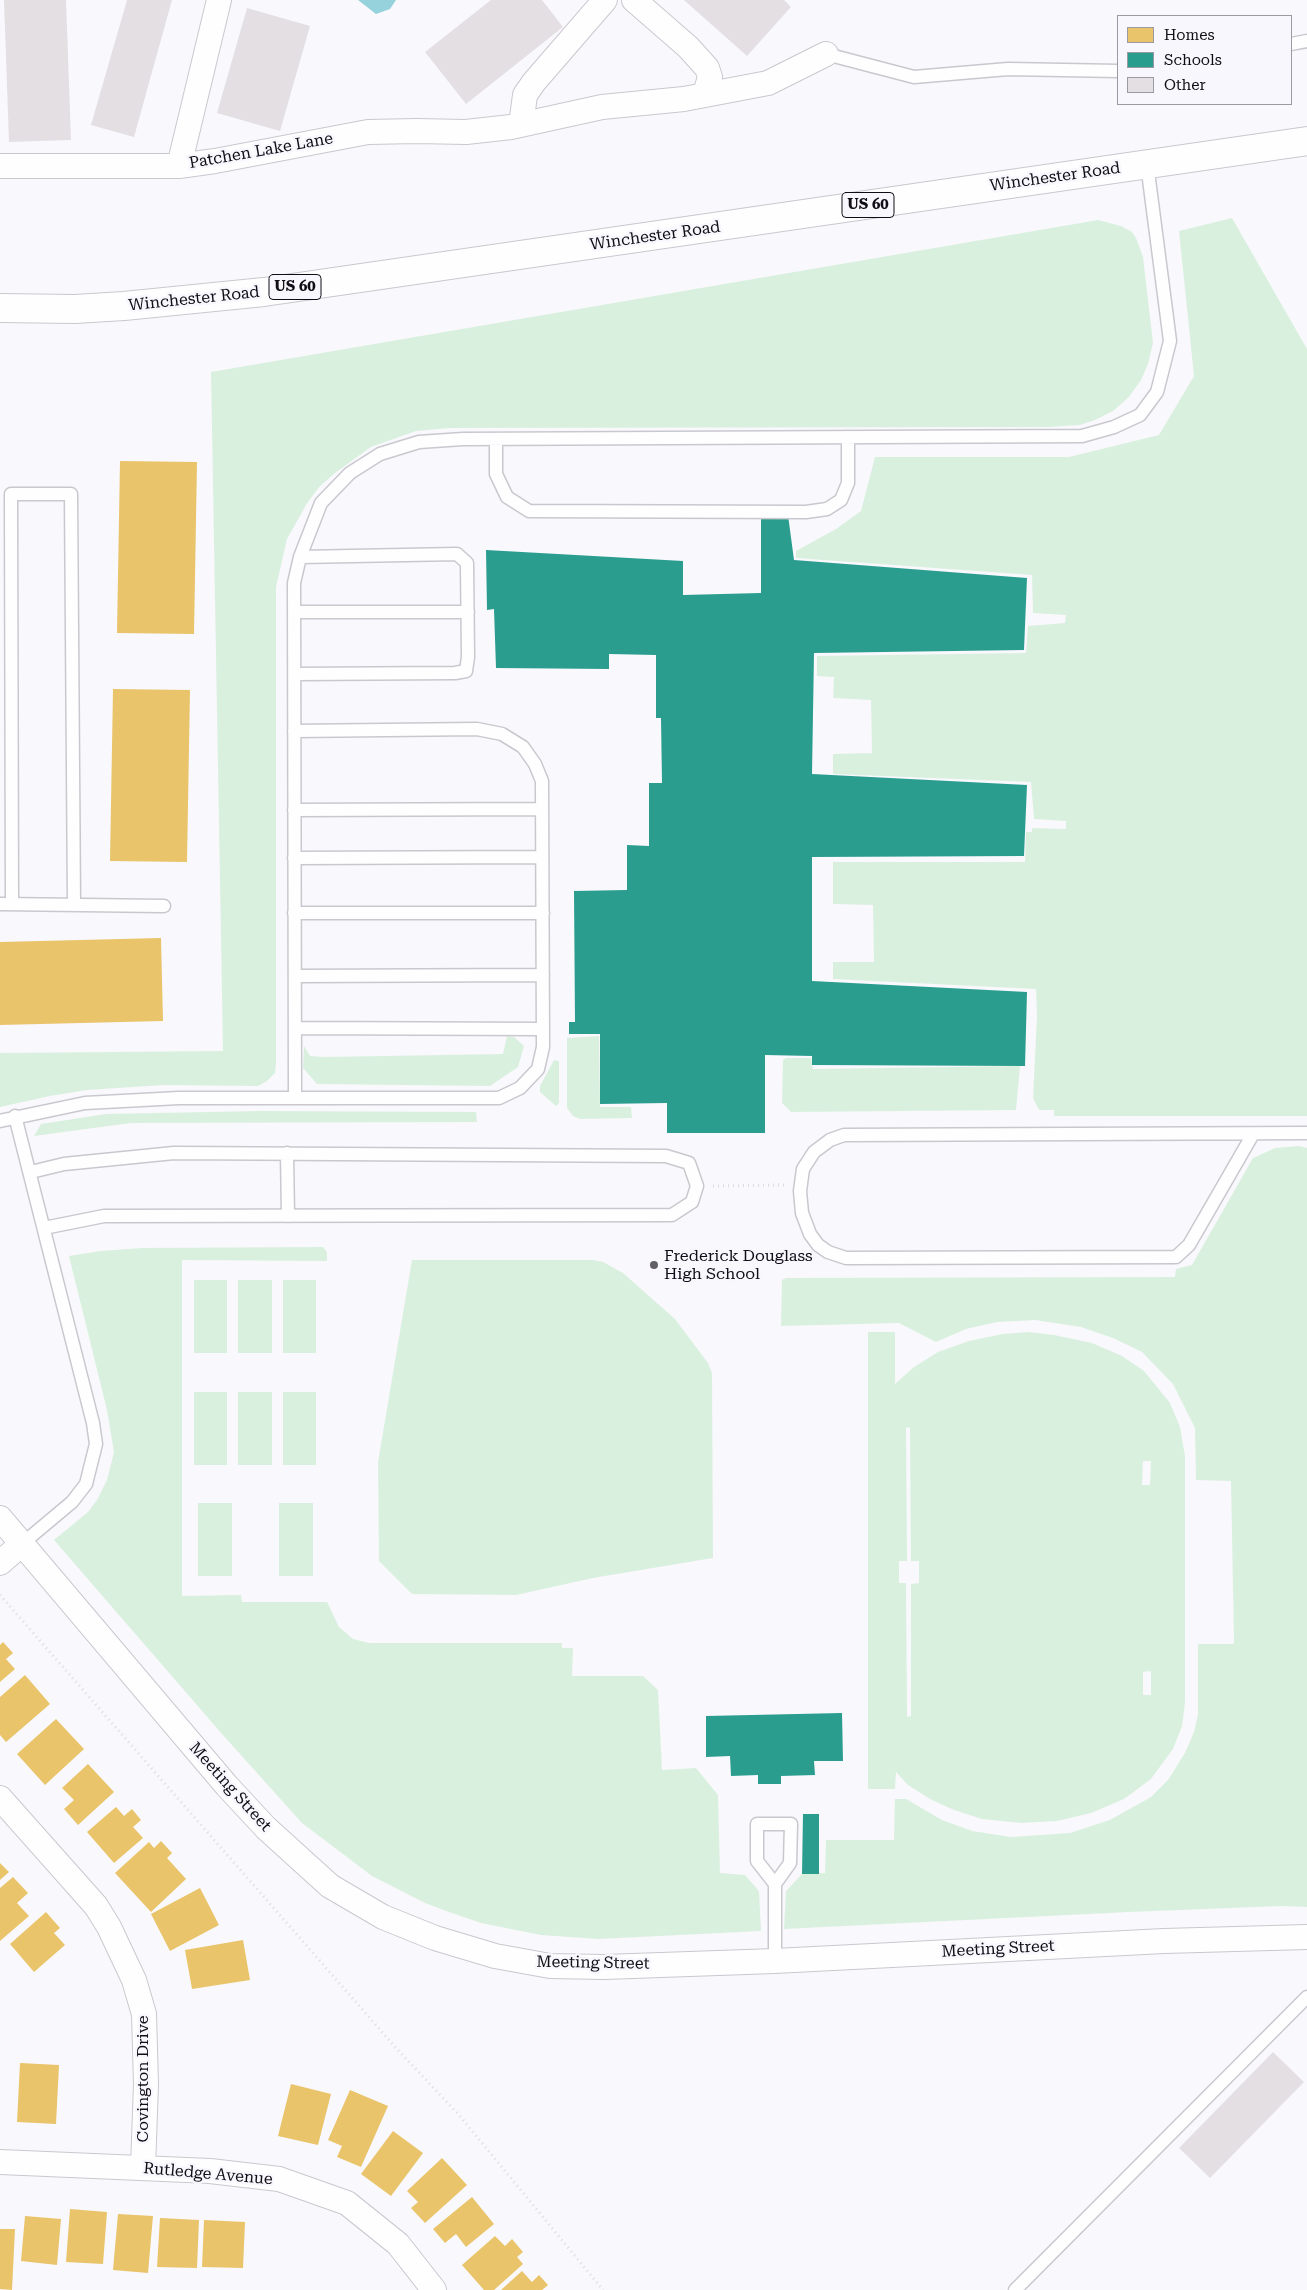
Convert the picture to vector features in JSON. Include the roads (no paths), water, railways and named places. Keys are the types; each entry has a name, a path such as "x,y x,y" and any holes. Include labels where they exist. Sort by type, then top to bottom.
{"highway":[{"name":"Winchester Road","path":"0,308 75,309 264,292 1307,141"}],"street":[{"path":"179,166 219,0"},
{"path":"521,125 526,95 534,82 605,0"},
{"path":"634,0 688,47 708,68 710,77 705,94"},
{"name":"Patchen Lake Lane","path":"0,166 179,166 368,132 466,132 521,125 602,107 684,99 768,83 826,54"},
{"name":"Meeting Street","path":"0,1518 227,1786 266,1828 330,1886 383,1917 435,1938 495,1956 550,1966 604,1967 775,1961 1164,1941 1307,1937"},
{"path":"0,1563 22,1543"},
{"name":"Covington Drive","path":"0,1798 96,1906 109,1926 134,1980 145,2022 143,2168"},
{"name":"Rutledge Avenue","path":"0,2162 210,2171 279,2179 347,2203 398,2244 434,2290"}],"lane":[{"path":"1292,44 1307,41"},
{"path":"826,54 914,77 1008,69 1117,71"},
{"path":"295,1098 294,583 300,557 321,503 350,473 380,454 419,442 496,439 1082,436 1114,427 1140,415 1157,392 1170,341 1147,164"},
{"path":"496,439 496,474 507,497 530,511 806,512 828,509 841,500 848,483 848,437"},
{"path":"74,905 71,494 11,494 6,904 74,905 164,906"},
{"path":"294,674 466,671 468,657 467,563 456,554 300,557"},
{"path":"294,612 468,612"},
{"path":"0,1121 15,1116 85,1103 179,1098 499,1098 520,1088 538,1069 543,1047 542,781 535,764 522,747 502,734 477,729 294,731"},
{"path":"294,810 542,809"},
{"path":"294,858 542,857"},
{"path":"294,914 543,913"},
{"path":"295,976 543,975"},
{"path":"295,1028 543,1029"},
{"path":"15,1116 93,1423 96,1444 86,1484 72,1502 22,1543"},
{"path":"1253,1134 1189,1245 1176,1258 846,1258 828,1252 810,1234 802,1212 800,1184 803,1169 814,1152 830,1140 844,1135 1307,1133"},
{"path":"30,1172 64,1164 174,1153 666,1156 689,1163 697,1186 692,1202 672,1215 104,1216 44,1228"},
{"path":"287,1153 288,1216"},
{"path":"775,1884 757,1861 758,1824 791,1824 790,1863 775,1884 775,1961"},
{"path":"1015,2290 1307,1997"}],"water":[{"path":"358,0 396,0 390,9 376,14"}],"place":[{"name":"Frederick Douglass High School","path":"654,1265"}]}
